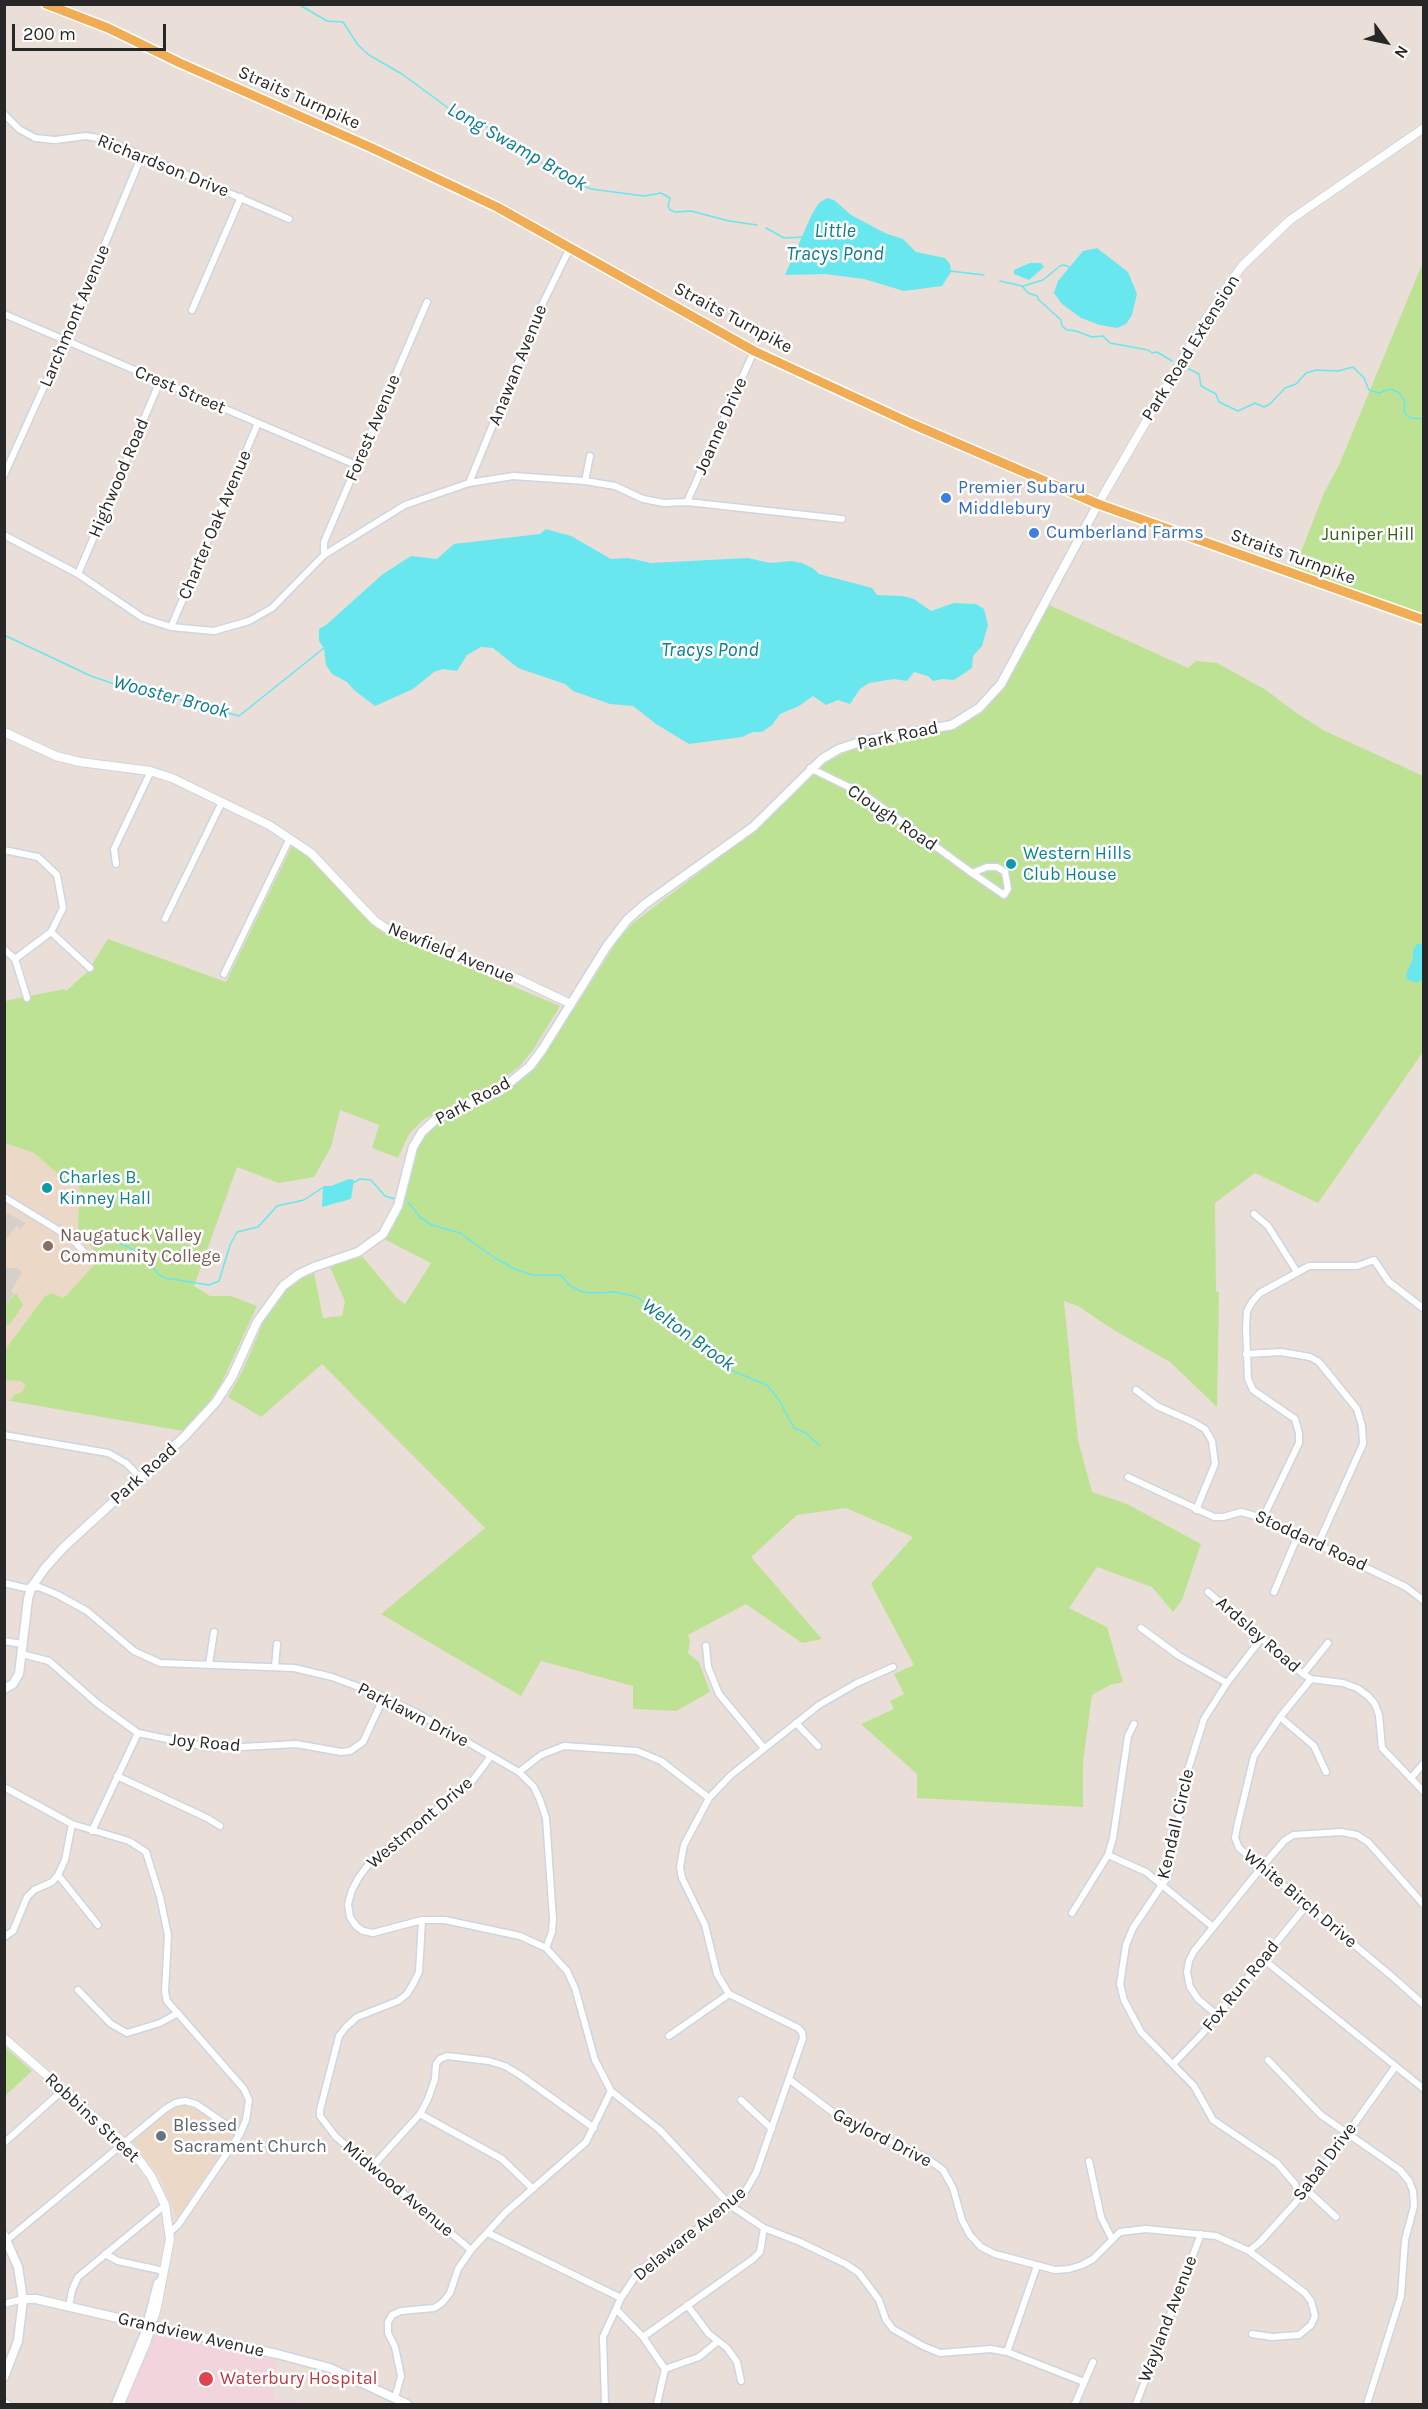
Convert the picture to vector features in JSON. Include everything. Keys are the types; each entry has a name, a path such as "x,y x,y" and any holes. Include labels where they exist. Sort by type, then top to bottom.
{"main road":[{"name":"Straits Turnpike","path":"46,4 108,28 497,207 754,351 910,423 1098,504 1424,621"},
{"name":"Park Road","path":"4,1689 17,1678 22,1654 26,1608 31,1588 50,1561 184,1437 216,1402 232,1377 257,1322 283,1286 299,1274 314,1267 358,1252 383,1234 398,1206 413,1147 422,1132 436,1119 491,1095 518,1077 542,1050 607,946 627,920 645,904 753,827 810,768 839,749 863,741 952,724 979,708 1001,684 1098,504"},
{"path":"4,2377 18,2342 23,2300 18,2267 6,2237"},
{"name":"Grandview Avenue","path":"23,2300 36,2299 330,2368 407,2404"}],"street":[{"name":"Richardson Drive","path":"4,114 19,129 35,138 55,140 86,136 104,139 289,219"},
{"name":"Park Road Extension","path":"1098,504 1207,317 1242,266 1290,220 1424,128"},
{"name":"Larchmont Avenue","path":"4,476 65,340 142,155"},
{"path":"192,310 241,197"},
{"name":"Anawan Avenue","path":"469,483 538,314 570,248"},
{"name":"Forest Avenue","path":"324,555 324,542 427,302"},
{"name":"Crest Street","path":"4,314 357,465"},
{"name":"Joanne Drive","path":"687,502 754,351"},
{"name":"Highwood Road","path":"78,574 160,381"},
{"name":"Charter Oak Avenue","path":"171,627 258,423"},
{"path":"585,481 590,456"},
{"path":"4,535 78,574 143,618 171,627 214,631 249,621 272,608 324,555 405,505 469,483 513,476 585,481 615,486 643,499 664,503 687,502 842,519"},
{"name":"Newfield Avenue","path":"4,732 56,756 80,762 151,771 172,778 269,825 290,838 311,853 375,921 389,930 512,976 571,1004"},
{"name":"Clough Road","path":"810,768 865,795 972,873 1004,896 1008,890 1005,872 997,867 987,867 972,873"},
{"path":"116,864 114,849 151,771"},
{"path":"165,919 222,802"},
{"path":"224,974 290,838"},
{"path":"4,850 38,858 57,875 63,908 51,932 15,959"},
{"path":"51,932 90,968"},
{"path":"4,949 15,959 27,998"},
{"path":"4,1197 71,1238 85,1253"},
{"path":"1254,1214 1268,1226 1297,1272"},
{"path":"1263,1518 1299,1443 1299,1433 1295,1419 1253,1390 1248,1378 1247,1311 1252,1302 1260,1293 1309,1266 1319,1264 1357,1266 1374,1260 1389,1282 1424,1309"},
{"path":"1246,1354 1281,1352 1310,1357 1319,1362 1357,1409 1362,1426 1363,1444 1318,1544"},
{"path":"1136,1390 1157,1406 1205,1430 1212,1441 1215,1464 1196,1510"},
{"path":"4,1436 108,1453 126,1462 140,1477"},
{"name":"Stoddard Road","path":"1128,1477 1214,1517 1241,1512 1263,1518 1407,1587 1424,1601"},
{"path":"1274,1592 1298,1535"},
{"name":"Parklawn Drive","path":"4,1583 31,1588 39,1587 87,1611 134,1651 146,1658 176,1665 209,1664 312,1671 384,1697 519,1772 534,1787 546,1818 553,1919 552,1932 546,1948"},
{"name":"Ardsley Road","path":"1208,1592 1303,1674 1311,1679 1342,1683 1357,1688 1368,1696 1375,1704 1379,1715 1382,1748 1390,1759 1424,1792"},
{"path":"1141,1628 1179,1656 1227,1683"},
{"path":"209,1664 214,1632"},
{"name":"Kendall Circle","path":"1261,1639 1227,1683 1204,1719 1188,1770 1168,1876 1133,1928 1126,1945 1120,1984 1124,2000 1141,2032 1194,2086 1213,2120 1272,2159 1295,2184 1299,2196"},
{"path":"4,1641 22,1644"},
{"path":"1303,1674 1328,1643"},
{"path":"275,1667 277,1644"},
{"path":"706,1646 708,1667 719,1694 764,1748"},
{"name":"Joy Road","path":"22,1654 50,1661 98,1704 138,1733 207,1747 296,1744 341,1752 350,1751 363,1742 384,1697"},
{"path":"669,2036 729,1994 717,1974 705,1925 687,1890 680,1867 684,1845 709,1798 730,1774 796,1723 837,1694 893,1667"},
{"name":"White Birch Drive","path":"1311,1679 1280,1717 1254,1756 1235,1838 1239,1848 1261,1868 1424,2005"},
{"path":"1280,1717 1314,1746 1326,1772"},
{"path":"796,1723 818,1746"},
{"path":"1072,1914 1108,1855 1115,1828 1128,1736 1134,1724"},
{"path":"92,1831 138,1733"},
{"path":"519,1772 541,1755 564,1746 637,1751 661,1761 709,1798"},
{"name":"Westmont Drive","path":"491,1756 470,1784 371,1861 352,1890 348,1904 350,1917 363,1931 373,1933 422,1920 445,1920 520,1936 546,1948 567,1971 575,1988 595,2061 611,2091"},
{"path":"1411,1778 1424,1763"},
{"path":"117,1776 220,1826"},
{"path":"4,1787 72,1824 129,1841 146,1852 160,1897 168,1935 165,1992 167,2001 244,2089 249,2100 249,2109 240,2134 178,2225 170,2232"},
{"path":"4,1937 13,1932 27,1897 34,1890 52,1882 58,1875 63,1866 72,1824"},
{"path":"1217,2015 1198,1999 1190,1987 1187,1972 1189,1961 1194,1951 1261,1868 1284,1841 1293,1835 1350,1833 1368,1842 1424,1905"},
{"path":"1108,1855 1146,1872 1213,1927"},
{"path":"58,1875 98,1925"},
{"name":"Fox Run Road","path":"1173,2064 1217,2015 1306,1906"},
{"name":"Midwood Avenue","path":"422,1920 419,1972 413,1984 407,1994 398,2001 357,2017 346,2027 339,2037 320,2110 324,2124 371,2168 471,2250"},
{"path":"1263,1959 1424,2089"},
{"path":"78,1990 111,2024 128,2032 160,2023 178,2013"},
{"name":"Delaware Avenue","path":"605,2404 603,2337 621,2298 639,2271 742,2197 752,2182 803,2038 802,2032 729,1994"},
{"name":"Robbins Street","path":"4,2038 124,2143 151,2176 165,2205 170,2232 164,2271 148,2336 120,2404"},
{"path":"371,2168 420,2114 435,2079 436,2064 440,2058 447,2056 489,2061 505,2066 520,2074 594,2128"},
{"path":"1268,2060 1321,2115 1400,2170 1409,2181 1414,2198 1405,2240 1401,2296 1367,2404"},
{"name":"Sabal Drive","path":"1249,2251 1307,2190 1349,2134 1379,2086 1395,2067"},
{"name":"Gaylord Drive","path":"790,2080 847,2123 925,2157 943,2170 953,2188 962,2220 970,2235 981,2247 1008,2259 1055,2270 1082,2265 1093,2259 1120,2232 1138,2230 1216,2236 1249,2251 1305,2293 1311,2301 1315,2316 1311,2325 1299,2335 1272,2337 1252,2334"},
{"path":"4,2143 64,2089"},
{"path":"395,2398 401,2376 395,2347 388,2333 388,2322 392,2315 400,2311 434,2308 442,2303 450,2293 458,2269 471,2250 506,2212 586,2142 611,2091 660,2130 730,2205 764,2228 809,2246 859,2273 879,2300 886,2320 893,2329 940,2353 991,2349 1007,2352 1084,2382"},
{"path":"741,2100 772,2129"},
{"path":"6,2237 175,2103 185,2101 196,2104 240,2134"},
{"path":"420,2114 502,2159 533,2189"},
{"path":"1089,2161 1101,2217 1112,2239"},
{"path":"1307,2190 1336,2217"},
{"path":"69,2307 72,2290 78,2277 165,2205"},
{"path":"643,2337 760,2252 764,2228"},
{"path":"488,2232 621,2298"},
{"name":"Wayland Avenue","path":"1136,2404 1201,2234"},
{"path":"105,2254 118,2261 164,2271"},
{"path":"1007,2352 1037,2266"},
{"name":"Robbins Street","path":"115,2404 147,2325 156,2285 162,2279"},
{"name":"Grandview Avenue","path":"4,2304 23,2300"},
{"path":"687,2305 717,2342 727,2348 737,2362 741,2381"},
{"path":"616,2309 643,2337 665,2368 657,2404"},
{"path":"665,2368 699,2357 717,2342"},
{"path":"1075,2404 1093,2361"}],"shaded area":[{"name":"Naugatuck Valley Community College","path":"5,1143 34,1153 67,1182 78,1185 83,1196 79,1204 78,1230 94,1250 96,1259 94,1265 67,1295 62,1298 53,1293 45,1296 5,1350"},
{"path":"8,1213 25,1223 21,1229 16,1226 8,1237 5,1237 4,1219"},
{"path":"5,1268 16,1268 22,1272 11,1291 14,1293 5,1307"},
{"path":"4,1380 22,1381 25,1386 23,1391 14,1395 10,1401 5,1400"},
{"path":"184,2104 197,2107 234,2134 177,2218 162,2181 133,2141 170,2109"},
{"name":"Waterbury Hospital","path":"155,2331 276,2359 274,2399 297,2400 297,2404 126,2404"}],"green space":[{"name":"Juniper Hill","path":"1423,262 1423,614 1294,570 1324,493 1339,465"},
{"path":"1049,605 1188,668 1196,661 1217,663 1266,690 1323,730 1423,776 1423,1052 1318,1203 1255,1173 1215,1203 1216,1291 1219,1292 1217,1407 1170,1362 1112,1329 1078,1306 1064,1301 1078,1440 1092,1492 1127,1504 1201,1544 1182,1600 1173,1612 1152,1587 1097,1567 1069,1608 1107,1627 1123,1682 1110,1685 1092,1695 1083,1761 1083,1807 917,1798 917,1774 861,1724 894,1709 890,1701 904,1694 894,1674 914,1665 871,1584 913,1537 846,1508 797,1515 751,1557 822,1639 802,1643 746,1604 688,1635 690,1642 688,1653 699,1662 710,1692 676,1711 633,1709 633,1686 541,1661 521,1696 381,1614 485,1528 322,1364 261,1417 228,1397 243,1370 266,1316 284,1291 298,1280 314,1273 323,1318 342,1316 345,1301 330,1267 361,1255 397,1298 405,1304 431,1263 384,1239 399,1214 409,1161 421,1138 441,1122 491,1101 528,1074 544,1055 618,940 633,923 746,837 823,764 848,751 947,728 978,714 1002,687"},
{"path":"293,844 314,862 382,932 560,1006 533,1050 519,1067 489,1089 424,1119 409,1134 398,1158 372,1148 379,1125 340,1110 331,1147 314,1177 279,1183 237,1167 194,1286 210,1296 231,1296 257,1306 221,1384 205,1408 183,1431 10,1401 14,1395 23,1391 25,1385 21,1381 5,1380 5,1350 45,1296 53,1293 62,1298 67,1295 94,1265 96,1259 94,1250 78,1230 79,1204 83,1196 78,1185 67,1182 34,1153 5,1143 5,1001 64,989 66,991 87,972 108,939 226,982"},
{"path":"16,1293 23,1305 7,1325 5,1324 4,1307"},
{"path":"5,2047 32,2071 5,2096"}],"water":[{"name":"Little Tracys Pond","path":"827,198 834,200 851,215 885,233 903,239 916,252 945,258 950,264 951,272 942,286 904,291 864,279 825,274 785,275 812,214 819,203"},
{"path":"1097,248 1128,272 1137,294 1132,315 1126,324 1117,328 1081,318 1062,304 1054,293 1058,281 1083,251"},
{"path":"1030,263 1041,263 1044,267 1029,280 1014,274 1014,270"},
{"name":"Tracys Pond","path":"546,529 571,536 611,559 628,558 651,563 748,558 770,563 791,561 802,563 819,574 872,588 877,595 903,596 914,599 931,611 954,603 976,604 984,609 988,625 982,646 973,656 972,668 954,680 933,681 928,676 914,672 907,681 894,679 869,683 860,689 850,704 838,700 826,705 813,696 799,706 780,714 772,725 762,732 689,744 656,724 633,706 610,704 573,691 565,684 518,668 493,648 481,647 467,655 457,671 443,669 434,672 413,689 375,706 347,682 332,674 326,665 324,648 319,641 319,629 383,574 411,556 437,559 454,544 540,534"},
{"path":"1417,944 1423,944 1424,979 1417,983 1407,979 1406,974"},
{"path":"349,1179 354,1180 351,1199 322,1207 323,1186 331,1186"}],"waterway":[{"name":"Long Swamp Brook","path":"298,4 327,21 343,22 358,45 369,55 402,74 455,113 475,118 509,144 524,148 549,169 568,179 591,189 644,196 661,193 670,198 668,206 670,210 691,211 729,221 757,225"},
{"name":"Long Swamp Brook","path":"766,228 784,238 802,237"},
{"path":"1023,286 1043,280 1060,266 1069,267"},
{"name":"Long Swamp Brook","path":"950,271 984,275"},
{"name":"Long Swamp Brook","path":"1000,281 1022,286 1028,293 1037,296 1061,320 1062,326 1067,330 1092,337 1103,336 1110,343 1148,350 1152,353 1157,352 1172,361"},
{"name":"Long Swamp Brook","path":"1185,367 1199,374 1201,386 1216,394 1219,402 1238,411 1255,403 1264,407 1270,404 1285,388 1296,384 1306,373 1316,370 1338,371 1353,367 1364,378 1369,390 1379,393 1390,389 1398,392 1405,401 1406,414 1411,418 1424,419"},
{"name":"Wooster Brook","path":"4,635 91,676 132,690 174,698 239,716 324,648"},
{"name":"Welton Brook","path":"351,1184 360,1179 371,1180 385,1196 395,1199"},
{"name":"Welton Brook","path":"77,1236 82,1233 118,1242 145,1256 158,1274 165,1278 209,1285 219,1281 230,1245 237,1232 258,1227 277,1206 304,1200 322,1188"},
{"name":"Welton Brook","path":"408,1202 421,1218 432,1225 460,1233 515,1269 532,1275 561,1275 568,1284 580,1291 615,1292 637,1297 728,1369 767,1385 779,1400 794,1428 806,1433 820,1446"}],"place":[{"name":"Premier Subaru Middlebury","path":"946,498"},
{"name":"Cumberland Farms","path":"1034,533"},
{"name":"Western Hills Club House","path":"1011,864"},
{"name":"Charles B. Kinney Hall","path":"47,1188"},
{"name":"Naugatuck Valley Community College","path":"48,1246"},
{"name":"Blessed Sacrament Church","path":"161,2136"},
{"name":"Waterbury Hospital","path":"206,2379"}]}
